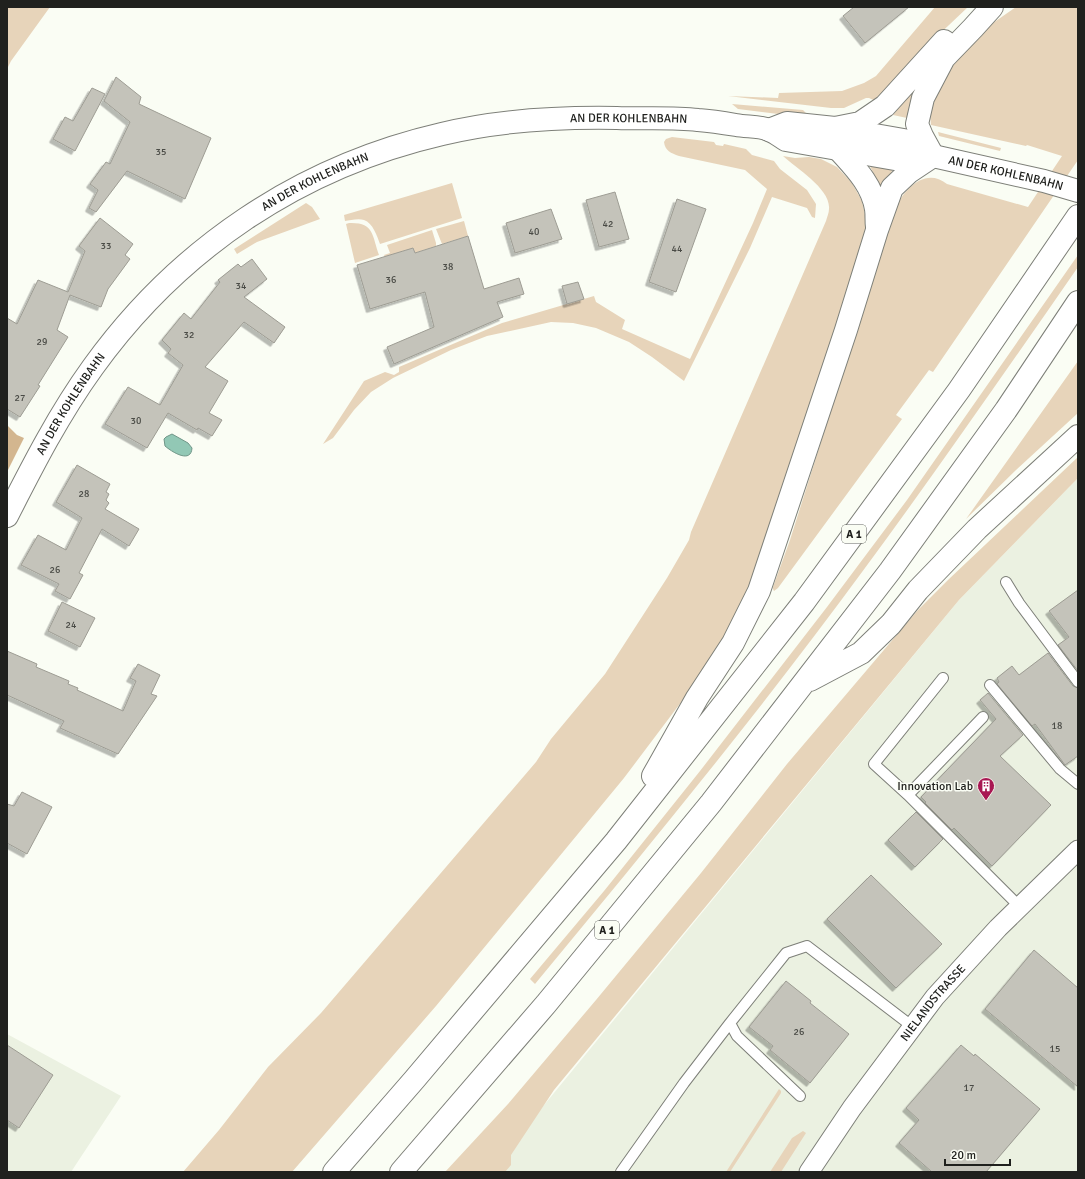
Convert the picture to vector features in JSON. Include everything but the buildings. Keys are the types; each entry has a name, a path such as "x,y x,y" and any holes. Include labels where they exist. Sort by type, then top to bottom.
{"main road":[{"path":"877,230 876,208 872,194 862,176 837,139 885,106 955,28 977,11 989,7"},
{"path":"616,841 697,698 733,644 759,591 892,188 909,172 933,156 917,124 923,98 944,58 992,7"},
{"name":"AN DER KOHLENBAHN","path":"7,516 42,447 75,393 94,365 141,307 165,283 197,254 230,229 266,206 307,182 346,164 390,147 442,133 538,120 594,118 696,120 769,130 787,122 837,139 915,142 933,156 1044,181 1078,191"},
{"name":"A 1","path":"334,1172 414,1080 616,841 804,602 959,390 1078,216"},
{"name":"A 1","path":"401,1172 546,1004 702,816 890,571 1006,410 1078,302"},
{"path":"805,683 861,653 891,624 918,590 977,528 1078,436"}],"street":[{"name":"NIELANDSTRASSE","path":"809,1172 852,1108 936,997 998,928 1078,850"}],"lane":[{"path":"1006,582 1019,603 1078,682"},
{"path":"943,678 874,764 908,795 1020,907"},
{"path":"990,685 1060,768 1078,784"},
{"path":"908,795 984,717"},
{"path":"621,1172 684,1082 786,953 807,946 913,1027"},
{"path":"730,1023 737,1036 800,1096"}],"shaded area":[{"path":"7,7 50,7 11,61 7,69"},
{"path":"935,7 968,7 930,43 878,102 866,98 844,108 831,108 728,96 778,98 779,93 842,91 864,83 876,76"},
{"path":"1016,7 1078,7 1078,160 933,372 929,370 896,415 902,419 778,588 774,591 773,587 790,540 895,208 899,201 916,182 931,178 939,179 947,184 1028,207 1062,156 1027,145 931,125 930,114 936,87 943,76 980,32"},
{"path":"912,92 915,93 907,118 893,115"},
{"path":"732,104 803,110 806,113 803,117 738,109"},
{"path":"938,132 1001,148 1000,151 939,136"},
{"path":"672,137 714,142 716,145 723,146 724,144 746,149 752,155 774,161 780,169 807,190 816,204 815,218 812,217 807,208 772,197 750,248 684,381 629,342 596,328 573,323 551,322 487,336 451,350 393,378 371,392 354,410 333,438 323,444 364,381 385,372 394,375 399,372 399,367 502,323 594,296 596,302 625,320 622,329 690,359 753,223 767,189 745,170 671,153 667,150 664,142 666,139"},
{"path":"783,156 821,159 837,167 852,183 862,201 865,215 864,237 756,571 717,651 682,701 624,778 436,1006 292,1172 183,1172 219,1130 268,1067 321,1013 536,762 551,739 605,674 667,578 689,540 691,532 828,214 828,201 819,187"},
{"path":"869,164 893,169 882,191"},
{"path":"452,183 462,218 380,244 370,224 364,220 354,219 345,221 344,215"},
{"path":"306,203 312,207 320,219 257,242 237,254 234,249"},
{"path":"464,221 468,236 442,244 436,229"},
{"path":"357,223 368,227 373,236 379,255 355,263 346,224"},
{"path":"432,230 436,246 415,253 413,248 385,257 384,255 390,253 387,245"},
{"path":"1078,255 1078,267 849,590 712,767 535,984 530,979 604,891 700,771 827,607 907,500"},
{"path":"1078,361 1078,413 1016,470 966,519"},
{"path":"7,425 17,435 24,438 7,472"},
{"path":"172,434 188,443 192,448 191,453 185,456 181,455 165,446 164,439"},
{"path":"1078,457 1078,478 959,600 554,1090 511,1155 511,1165 505,1172 445,1172 508,1104 596,1000 701,873 787,764 917,611"},
{"path":"1078,478 1078,1172 489,1172 959,600"},
{"path":"7,1034 121,1096 71,1172 7,1172"},
{"path":"779,1089 781,1093 730,1172 726,1172"},
{"path":"803,1131 806,1133 781,1172 770,1172 792,1138"}],"place":[{"name":"Innovation Lab","path":"986,801"}]}
